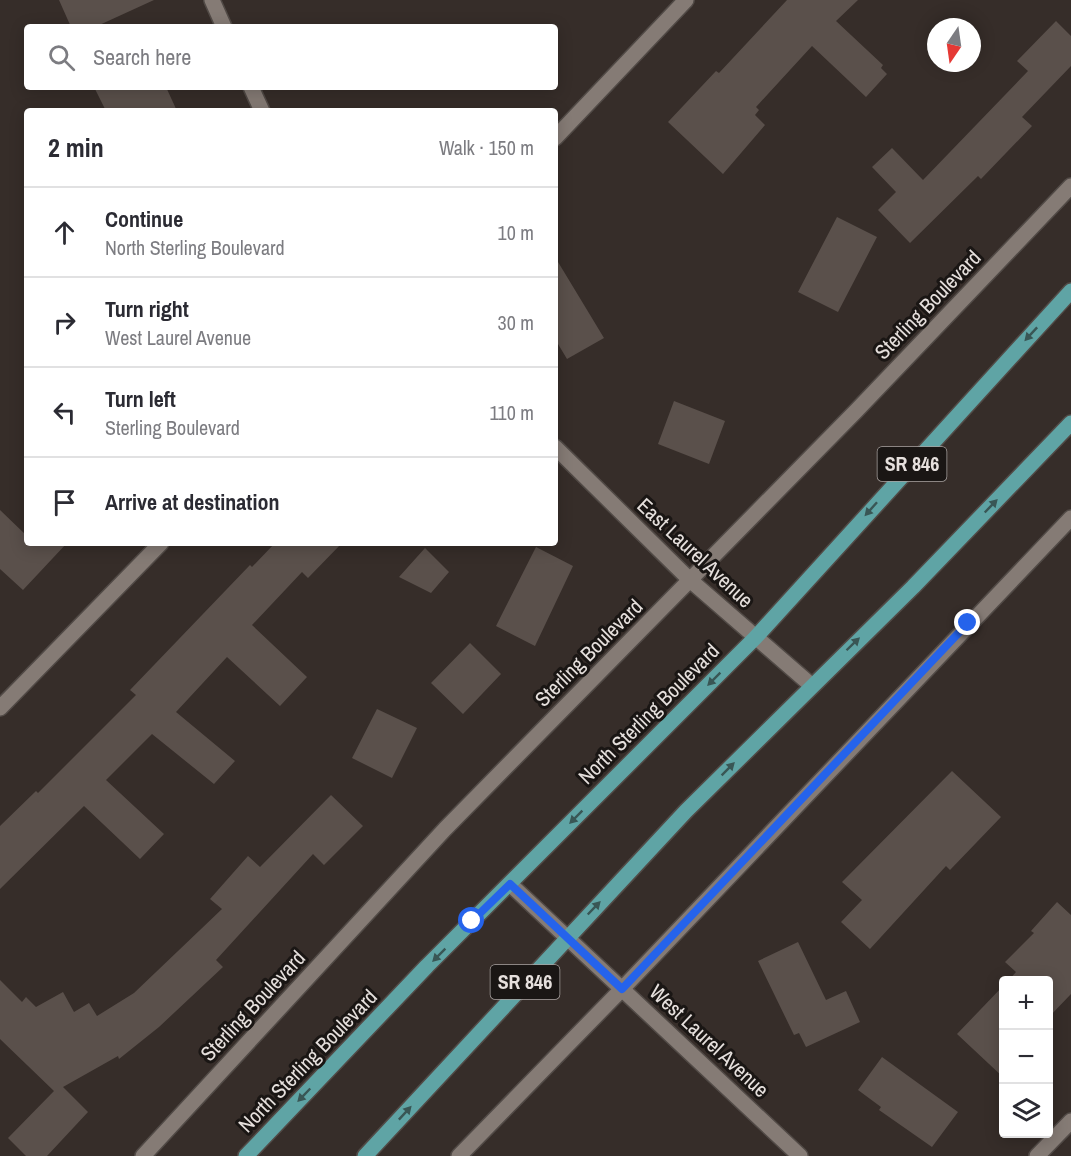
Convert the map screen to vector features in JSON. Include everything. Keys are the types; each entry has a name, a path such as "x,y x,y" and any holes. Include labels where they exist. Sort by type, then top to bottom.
{"main road":[{"name":"North Sterling Boulevard","path":"246,1156 427,966 755,638 1071,291"},
{"name":"SR 846","path":"365,1156 567,936 811,685 913,587 1071,423"}],"street":[{"path":"212,0 223,24"},
{"path":"558,135 686,0"},
{"path":"252,90 261,108"},
{"name":"Sterling Boulevard","path":"143,1156 446,829 1071,186"},
{"name":"East Laurel Avenue","path":"558,450 690,580 811,685"},
{"path":"459,1156 622,989 1071,518"},
{"path":"0,708 158,546"},
{"name":"West Laurel Avenue","path":"510,884 800,1156"},
{"path":"1037,1156 1071,1121"}],"building":[{"path":"59,0 154,0 102,24 70,24"},
{"path":"787,0 858,0 836,21 883,65 881,68 887,74 866,97 812,46 756,107 759,110 755,115 765,125 723,174 668,122 716,71 719,73"},
{"path":"1056,21 1071,36 1071,66 1022,117 1032,126 981,179 978,176 910,243 878,210 896,192 872,167 892,148 923,180 1028,71 1017,61"},
{"path":"96,90 167,90 176,108 104,108"},
{"path":"837,217 877,237 838,312 798,292"},
{"path":"558,262 604,338 567,359 558,344"},
{"path":"674,401 725,421 709,464 658,444"},
{"path":"0,510 24,533 24,546 64,546 23,590 0,569"},
{"path":"272,546 339,546 308,578 302,572 252,625 307,677 280,706 227,657 176,712 235,761 214,784 152,734 106,780 164,834 140,859 84,806 0,889 0,826 36,791 38,793 136,695 130,690 250,565 252,567"},
{"path":"536,547 573,566 535,646 496,626"},
{"path":"425,548 449,572 431,593 399,577"},
{"path":"470,643 501,674 463,714 431,683"},
{"path":"377,709 417,728 392,778 352,758"},
{"path":"952,771 1001,817 950,870 946,866 870,949 841,922 862,900 842,882"},
{"path":"331,795 363,826 324,865 313,854 216,960 223,967 159,1027 119,1059 118,1056 63,1087 88,1112 47,1156 26,1156 8,1138 54,1091 0,1039 0,980 22,1002 26,997 36,1007 63,992 74,1012 89,1003 97,1016 134,993 222,909 210,899 248,856 260,867"},
{"path":"1057,902 1071,915 1071,994 1053,1013 1053,976 1012,976 1016,972 1005,962 1034,933 1031,931"},
{"path":"798,942 826,1000 846,991 860,1022 806,1047 799,1033 794,1035 758,961"},
{"path":"999,990 999,1073 957,1034"},
{"path":"882,1057 958,1112 932,1147 879,1110 881,1107 858,1090"}],"route":[{"path":"472,921 510,884 622,989 968,623"}]}
